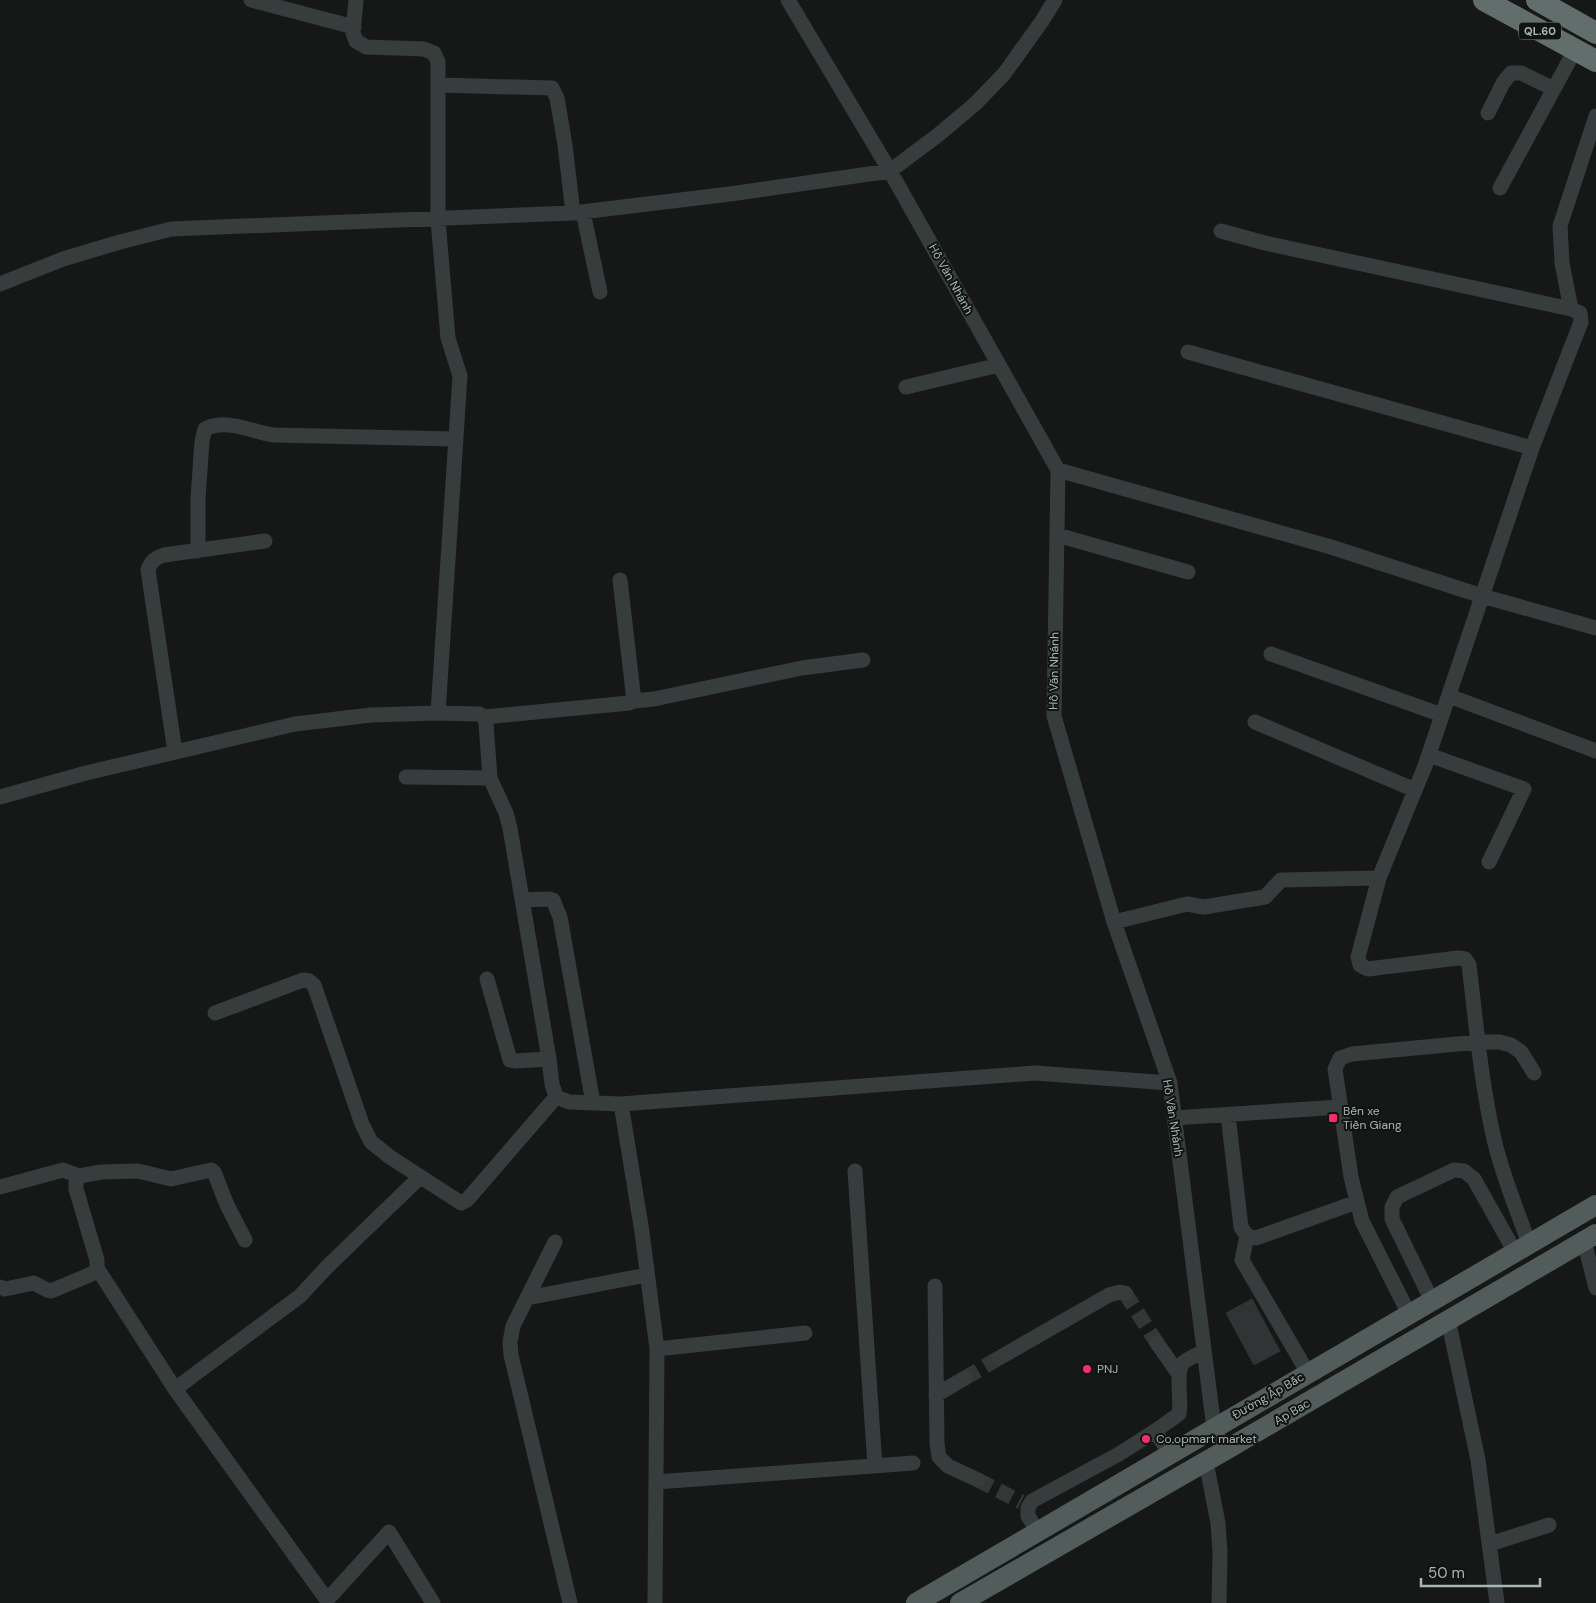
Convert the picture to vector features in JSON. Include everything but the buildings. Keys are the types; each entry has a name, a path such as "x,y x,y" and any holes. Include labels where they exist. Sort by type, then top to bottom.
{"highway":[{"name":"QL.60","path":"1484,0 1596,62"},
{"name":"QL.60","path":"1537,0 1596,32"}],"main road":[{"name":"Đường Ấp Bắc","path":"916,1603 1596,1205"},
{"name":"Ap Bac","path":"960,1603 1224,1452 1590,1237"},
{"path":"1372,1336 1382,1359"}],"street":[{"path":"250,0 354,27"},
{"path":"356,0 353,33 356,41 366,47 424,49 434,53 438,62 438,220 448,338 460,376 438,713"},
{"name":"Hồ Văn Nhánh","path":"788,0 890,170 1058,470 1054,716 1114,922 1170,1083 1214,1428 1224,1452"},
{"path":"0,284 63,259 171,229 438,220 578,212 730,194 890,170 938,135 998,80 1042,21 1055,0"},
{"path":"1500,188 1575,50"},
{"path":"1488,112 1503,83 1511,73 1522,74 1554,89"},
{"path":"438,85 552,88 557,98 578,212 600,292"},
{"path":"1571,309 1562,263 1560,226 1596,116"},
{"path":"1221,231 1265,243 1571,309 1580,313 1581,322 1532,448 1429,755 1379,878 1358,957 1360,965 1368,969 1458,958 1465,959 1469,965 1478,1042 1494,1140 1506,1180 1522,1248"},
{"path":"1188,352 1532,448"},
{"path":"906,387 999,365"},
{"path":"198,551 198,498 202,441 205,429 210,426 226,425 274,435 455,439"},
{"path":"1058,470 1331,547 1482,596 1596,628"},
{"path":"1056,535 1188,572"},
{"path":"175,752 148,570 150,563 156,558 265,541"},
{"path":"620,580 634,701"},
{"path":"1270,654 1442,715"},
{"path":"0,797 86,772 295,724 371,715 438,713 479,714 484,717 629,703 802,668 863,660"},
{"path":"1448,696 1596,751"},
{"path":"484,717 490,778 506,812 510,828 552,1084 556,1097"},
{"path":"1255,722 1415,790"},
{"path":"1429,755 1524,789 1489,862"},
{"path":"406,777 490,778"},
{"path":"1114,922 1187,904 1204,907 1265,897 1281,880 1379,878"},
{"path":"522,900 553,900 560,917 593,1103"},
{"path":"487,979 510,1060 515,1062 549,1059"},
{"path":"215,1013 303,980 309,981 314,985 362,1124 371,1142 461,1203 468,1200 556,1097"},
{"path":"1409,1314 1362,1221 1351,1177 1334,1068 1340,1058 1352,1054 1478,1042 1500,1042 1511,1045 1521,1052 1534,1072"},
{"path":"556,1097 570,1102 621,1104 1035,1073 1170,1083"},
{"path":"621,1104 657,1349 655,1603"},
{"path":"1174,1118 1340,1107"},
{"path":"1228,1115 1241,1227 1247,1236 1256,1238 1357,1202"},
{"path":"0,1187 63,1170 79,1176 101,1172 138,1171 172,1179 211,1170 214,1172 227,1205 245,1240"},
{"path":"1432,1301 1392,1220 1392,1208 1397,1197 1454,1170 1464,1171 1474,1179 1522,1248"},
{"path":"855,1171 875,1466"},
{"path":"0,1287 5,1289 34,1283 47,1290 51,1290 94,1273 97,1268 97,1260 76,1189 76,1182 79,1176"},
{"path":"175,1389 300,1296 420,1176"},
{"path":"1247,1236 1242,1260 1308,1373"},
{"path":"1590,1237 1596,1288"},
{"path":"555,1242 513,1326 510,1342 511,1355 570,1603"},
{"path":"97,1268 175,1389 327,1600 389,1532 433,1603"},
{"path":"527,1298 647,1275"},
{"path":"935,1286 936,1395 939,1457 948,1466 978,1480"},
{"path":"999,1358 1109,1294 1125,1293"},
{"path":"1448,1319 1478,1460 1497,1603"},
{"path":"657,1349 805,1333"},
{"path":"1157,1343 1178,1373"},
{"path":"1038,1532 1028,1516 1024,1505 1119,1454 1179,1414 1181,1405 1178,1373 1182,1364 1204,1352"},
{"path":"936,1395 966,1378"},
{"path":"1155,1431 1170,1454"},
{"path":"1206,1462 1218,1523 1220,1552 1219,1603"},
{"path":"656,1482 913,1463"},
{"path":"1490,1544 1549,1525"}],"tunnel":[{"path":"1125,1293 1157,1343"},
{"path":"965,1378 999,1358"},
{"path":"978,1480 1021,1502"}],"place":[{"name":"Bến xe Tiền Giang","path":"1333,1118"},
{"name":"PNJ","path":"1087,1369"},
{"name":"Co.opmart market","path":"1146,1439"}]}
